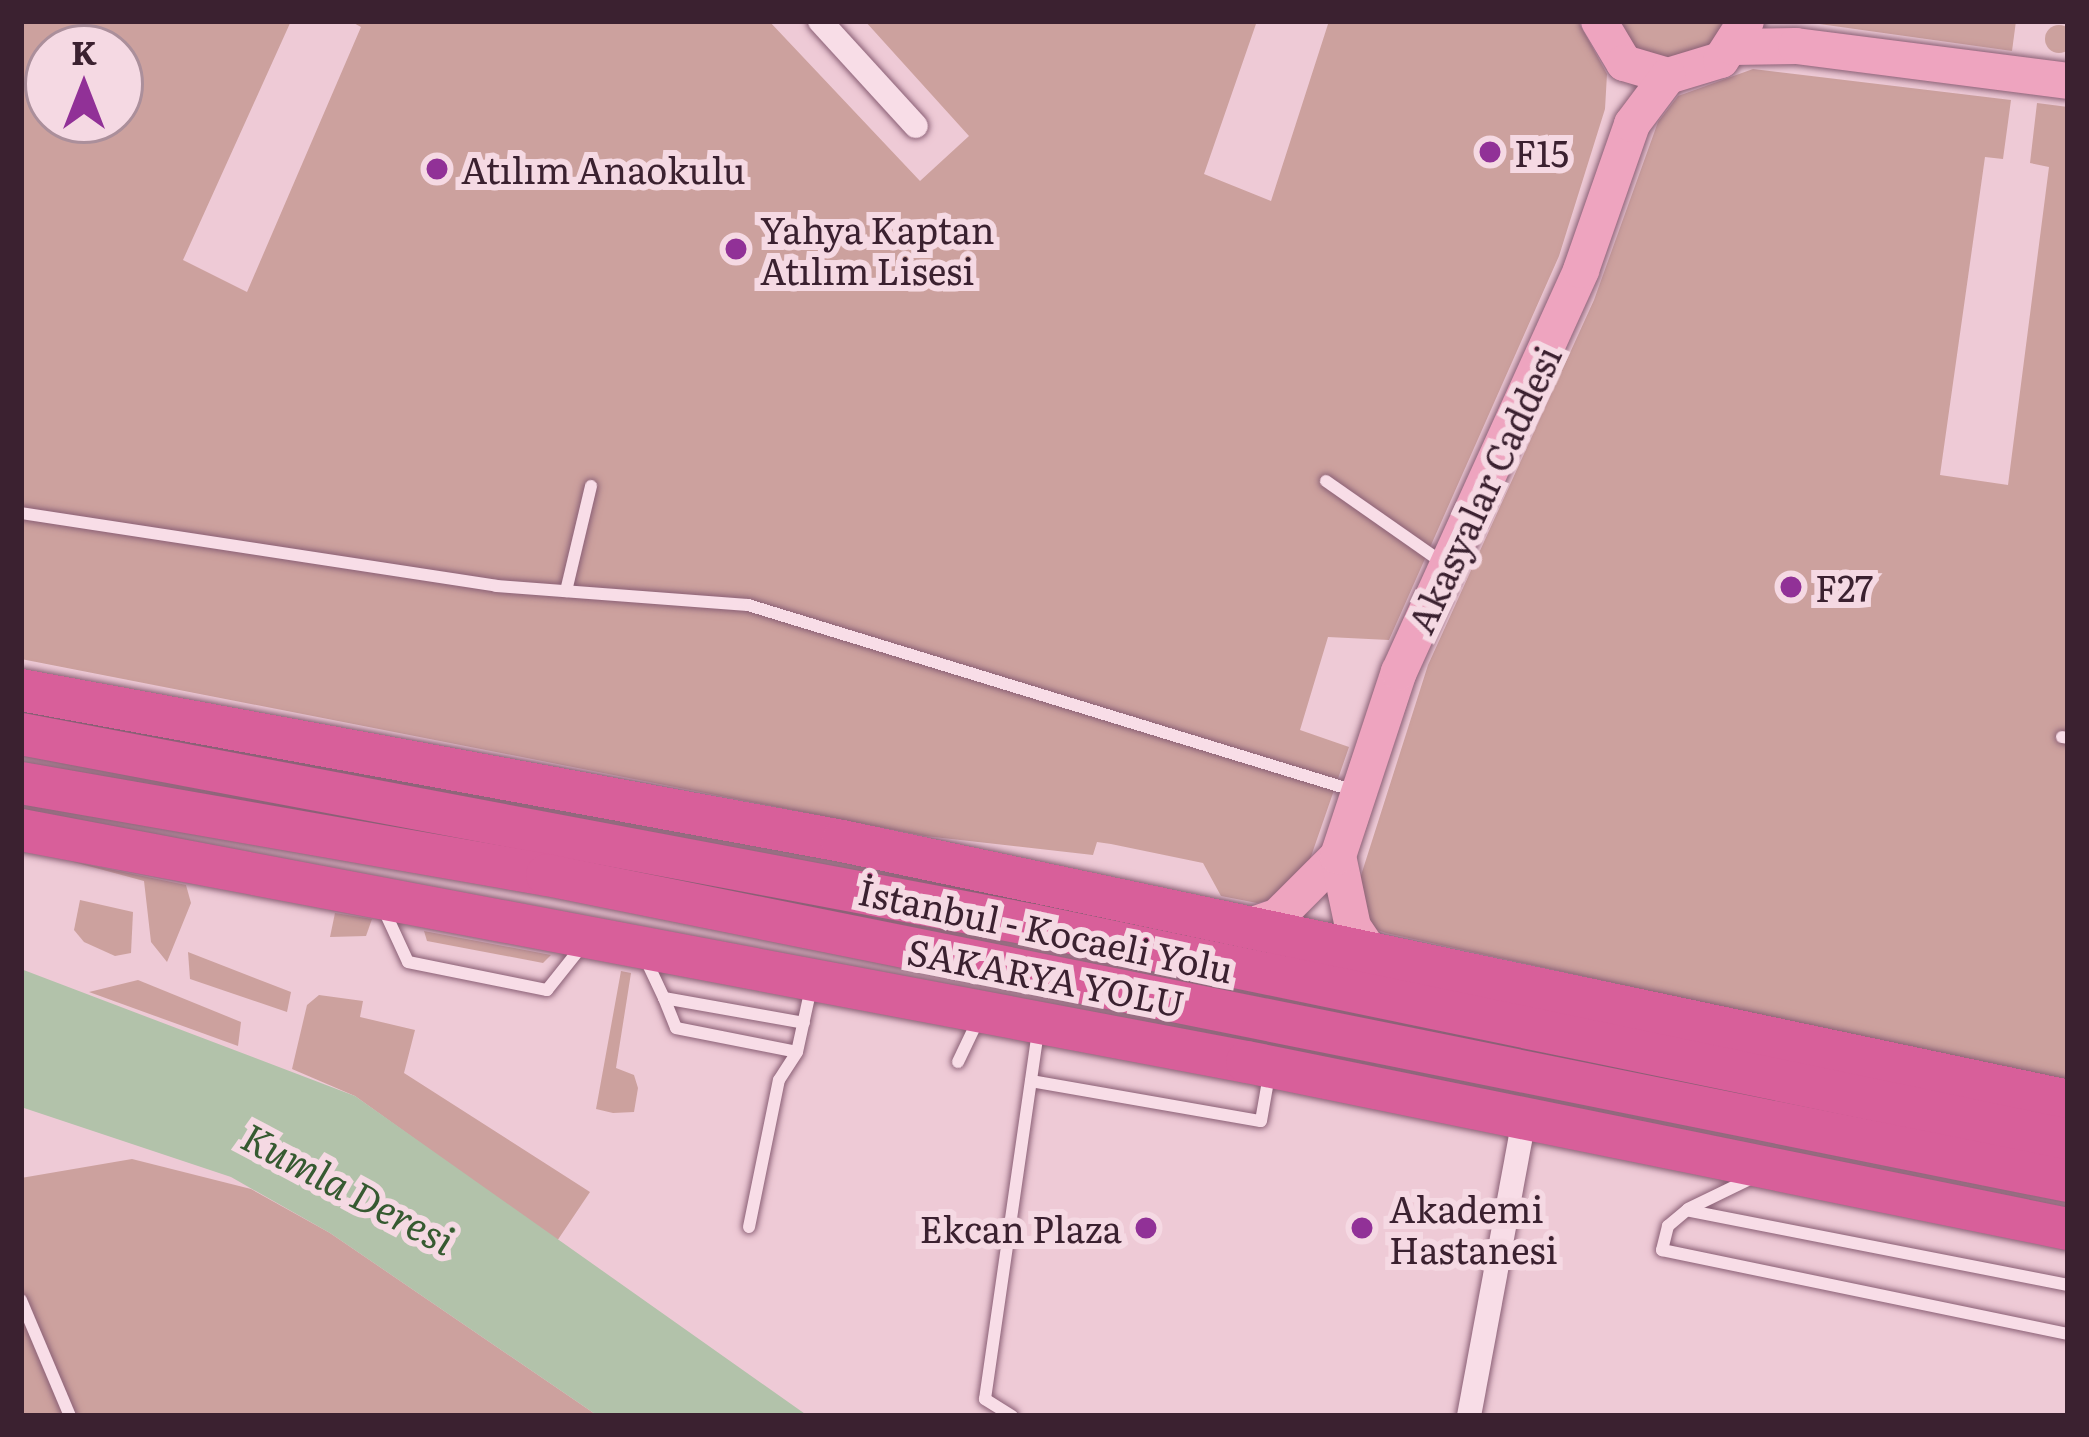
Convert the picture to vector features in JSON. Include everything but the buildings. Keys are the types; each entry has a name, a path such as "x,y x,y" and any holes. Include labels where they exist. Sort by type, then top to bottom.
{"highway":[{"path":"21,690 550,786 2068,1101"},
{"name":"İstanbul - Kocaeli Yolu","path":"21,734 1033,925 2068,1140"},
{"name":"SAKARYA YOLU","path":"21,783 326,837 2068,1181"},
{"path":"550,786 1033,925"},
{"path":"21,817 326,837"},
{"path":"21,830 1270,1066 2068,1229"}],"main road":[{"path":"1598,21 1624,63 1632,124"},
{"path":"1763,21 1796,46"},
{"path":"1624,63 1669,76 1696,73 1740,34 1796,46 2068,81"},
{"path":"1632,124 1669,76"},
{"name":"Akasyalar Caddesi","path":"1339,856 1399,672 1581,270 1632,124"},
{"path":"1244,928 1278,916 1339,856"},
{"path":"1339,856 1353,927 1372,955"}],"street":[{"path":"820,21 916,126"},
{"path":"1468,1416 1525,1118"}],"lane":[{"path":"1326,482 1448,565"},
{"path":"566,591 591,486"},
{"path":"21,513 566,591 748,605 1359,792"},
{"path":"378,898 407,962 547,990 587,939"},
{"path":"640,949 676,1028 796,1052"},
{"path":"749,1227 779,1080 796,1052 812,981"},
{"path":"664,998 804,1023"},
{"path":"958,1062 981,1014"},
{"path":"1012,1416 985,1399 1039,1024"},
{"path":"1030,1081 1261,1121 1270,1066"},
{"path":"1824,1179 1737,1181 1668,1226 1662,1250 2068,1334"},
{"path":"1687,1210 2068,1285"},
{"path":"21,1300 70,1416"}],"shaded area":[{"path":"21,21 291,21 183,260 247,292 361,27 350,21 769,21 920,181 969,136 865,21 1257,21 1204,174 1271,201 1329,21 1578,21 1607,74 1605,109 1559,256 1389,640 1328,637 1300,730 1349,747 1307,868 1283,898 1257,903 1221,896 1203,863 1111,844 1097,842 1093,855 925,836 21,659"},
{"path":"1614,21 1729,21 1707,51 1668,62 1632,48"},
{"path":"1798,21 2016,21 2012,51"},
{"path":"2059,25 2069,29 2073,39 2069,49 2059,53 2049,49 2045,39 2049,29"},
{"path":"1753,69 2011,100 2003,159 1985,157 1940,475 2008,485 2049,167 2030,163 2037,103 2068,107 2068,1083 1386,933 1372,928 1357,888 1428,665 1594,300 1658,122 1678,96"},
{"path":"70,861 186,885 191,903 167,962 151,942 144,881"},
{"path":"80,900 133,912 131,953 115,956 84,942 74,930"},
{"path":"335,913 372,919 366,936 330,937"},
{"path":"424,931 551,955 543,963 427,941"},
{"path":"188,952 291,992 287,1012 190,979"},
{"path":"621,971 631,973 616,1068 634,1075 638,1088 634,1112 613,1113 596,1109"},
{"path":"138,980 241,1022 238,1046 89,992"},
{"path":"319,995 363,1001 360,1017 415,1030 404,1073 590,1192 557,1241 355,1096 292,1069 307,1005"},
{"path":"132,1159 251,1189 330,1233 598,1416 21,1416 21,1178"}],"water":[{"name":"Kumla Deresi","path":"21,969 355,1096 808,1416 598,1416 330,1233 231,1177 21,1107"}],"place":[{"name":"F15","path":"1490,152"},
{"name":"Atılım Anaokulu","path":"437,169"},
{"name":"Yahya Kaptan Atılım Lisesi","path":"736,249"},
{"name":"F27","path":"1791,587"},
{"name":"Ekcan Plaza","path":"1146,1228"},
{"name":"Akademi Hastanesi","path":"1362,1228"}]}
